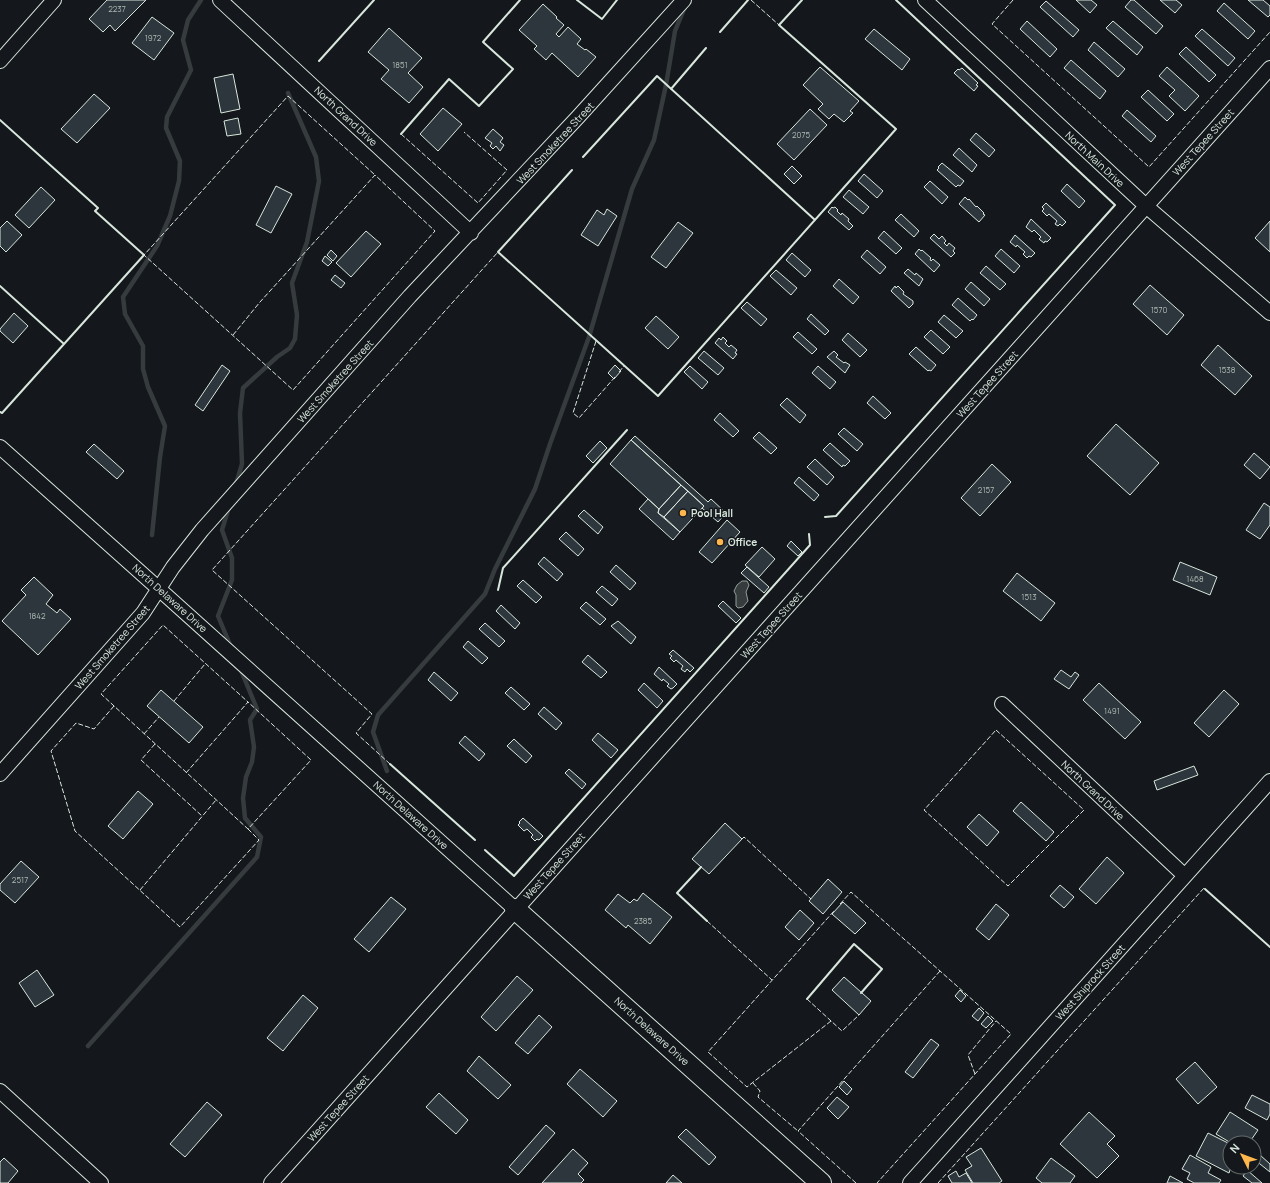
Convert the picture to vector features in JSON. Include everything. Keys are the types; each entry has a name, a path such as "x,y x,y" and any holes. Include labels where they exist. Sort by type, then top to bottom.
{"street":[{"path":"0,61 54,0"},
{"name":"North Grand Drive","path":"220,0 471,233"},
{"name":"West Smoketree Street","path":"0,774 143,613 173,567 202,530 410,296 471,233 684,0"},
{"name":"North Main Drive","path":"925,0 1146,206 1270,314"},
{"name":"West Tepee Street","path":"271,1183 1270,68"},
{"name":"North Delaware Drive","path":"0,447 822,1183"},
{"name":"North Grand Drive","path":"1002,704 1184,876"},
{"name":"West Shiprock Street","path":"910,1183 1270,781"},
{"path":"0,1091 101,1183"}],"shaded area":[{"path":"742,581 747,581 749,585 746,592 748,601 743,607 738,608 736,606 736,595 734,591 737,585"}],"building":[{"path":"107,0 146,0 115,31 110,25 103,32 89,19"},
{"path":"1076,0 1091,0 1097,5 1090,13"},
{"path":"1131,0 1134,0 1163,26 1156,34 1125,7"},
{"path":"1160,0 1176,0 1182,5 1175,13"},
{"path":"1248,0 1263,0 1270,6 1270,15 1268,17"},
{"path":"1046,1 1079,30 1073,37 1040,7"},
{"path":"1224,3 1255,31 1248,39 1217,11"},
{"path":"543,4 564,25 556,34 559,37 568,27 581,39 577,44 596,57 578,77 552,53 546,60 534,49 537,46 519,30"},
{"path":"152,17 174,33 154,60 132,43"},
{"path":"1027,21 1057,49 1050,57 1020,29"},
{"path":"1113,21 1143,47 1137,55 1106,28"},
{"path":"389,28 422,58 408,73 423,87 409,103 381,79 389,70 368,52"},
{"path":"874,29 910,59 902,70 865,39"},
{"path":"1202,29 1235,58 1228,66 1195,36"},
{"path":"1094,42 1125,69 1118,77 1088,50"},
{"path":"1186,47 1216,75 1209,82 1179,54"},
{"path":"1071,60 1106,91 1100,99 1064,68"},
{"path":"820,67 859,101 850,111 853,113 844,122 834,114 829,119 818,109 823,104 803,85"},
{"path":"1167,67 1199,96 1185,111 1169,96 1175,90 1159,76"},
{"path":"962,68 978,83 976,85 978,86 974,91 954,73 958,69 959,70"},
{"path":"233,74 240,109 221,113 214,78"},
{"path":"1148,90 1174,114 1167,121 1141,97"},
{"path":"94,94 110,108 77,143 61,129"},
{"path":"443,108 462,124 438,151 420,134"},
{"path":"810,109 827,125 794,160 777,144"},
{"path":"1127,110 1156,136 1151,142 1122,116"},
{"path":"238,118 241,134 227,136 224,121"},
{"path":"493,129 503,138 500,142 504,145 500,151 496,146 493,149 490,146 492,143 485,138"},
{"path":"976,133 995,150 989,157 970,140"},
{"path":"959,148 977,165 972,172 953,155"},
{"path":"942,163 964,181 960,186 958,185 956,187 937,170"},
{"path":"792,166 802,176 794,184 784,174"},
{"path":"864,174 883,191 877,198 858,181"},
{"path":"930,181 948,197 942,204 924,187"},
{"path":"1067,184 1085,201 1079,208 1061,191"},
{"path":"276,186 292,194 271,233 256,225"},
{"path":"41,187 55,200 29,228 15,215"},
{"path":"849,190 869,207 863,214 843,197"},
{"path":"965,197 984,213 983,214 985,215 979,222 959,204"},
{"path":"1046,203 1066,222 1062,226 1060,224 1058,226 1055,224 1057,221 1049,214 1047,216 1042,211 1044,209 1042,207"},
{"path":"832,207 835,207 841,215 842,213 849,219 848,221 853,226 849,230 828,212"},
{"path":"607,209 617,216 598,246 581,235 597,210 604,215"},
{"path":"901,214 919,231 914,237 895,220"},
{"path":"1031,219 1051,238 1047,242 1045,241 1044,243 1039,239 1041,237 1034,230 1032,232 1026,227"},
{"path":"7,221 22,235 6,252 0,246 0,228"},
{"path":"1270,221 1270,252 1255,238"},
{"path":"678,222 693,233 666,268 651,257"},
{"path":"366,231 381,244 351,277 336,263"},
{"path":"884,231 902,248 896,254 878,238"},
{"path":"934,234 939,239 942,236 946,241 944,243 947,246 949,243 955,248 953,251 955,253 951,257 930,238"},
{"path":"1015,235 1035,253 1031,257 1029,256 1027,258 1023,254 1025,252 1017,245 1016,247 1010,242"},
{"path":"919,249 931,258 931,261 933,259 940,265 934,272 915,254"},
{"path":"1001,249 1020,266 1014,273 995,256"},
{"path":"331,250 337,256 333,261 327,255"},
{"path":"867,250 886,267 880,274 861,257"},
{"path":"792,253 811,270 805,277 786,260"},
{"path":"325,256 332,262 328,266 322,261"},
{"path":"986,266 1006,284 1000,290 980,273"},
{"path":"908,269 923,279 919,286 904,273"},
{"path":"776,270 797,288 791,295 770,276"},
{"path":"335,275 345,283 341,288 331,280"},
{"path":"839,279 859,297 853,304 833,286"},
{"path":"971,282 990,299 984,306 965,289"},
{"path":"1150,285 1184,315 1167,335 1133,304"},
{"path":"895,286 896,288 898,286 904,292 903,294 913,301 913,304 909,308 891,291"},
{"path":"958,298 977,315 973,320 972,319 970,321 952,305"},
{"path":"747,302 767,319 761,326 741,308"},
{"path":"14,313 28,326 13,343 0,331 0,329"},
{"path":"811,314 829,331 825,335 807,319"},
{"path":"944,315 963,331 956,338 938,322"},
{"path":"656,316 679,337 668,349 645,328"},
{"path":"931,330 950,347 943,354 924,337"},
{"path":"798,332 817,349 812,354 793,337"},
{"path":"848,333 867,350 860,357 842,340"},
{"path":"723,337 727,341 725,343 729,347 731,345 737,350 735,353 737,354 733,359 715,343 719,338 721,340"},
{"path":"1218,345 1252,376 1235,395 1201,365"},
{"path":"916,347 936,365 931,371 928,371 909,354"},
{"path":"704,351 724,368 718,375 698,358"},
{"path":"834,351 838,355 836,357 844,363 845,362 850,365 845,373 827,357"},
{"path":"222,365 230,371 203,411 195,405"},
{"path":"615,365 621,371 614,379 608,373"},
{"path":"690,366 708,382 702,389 684,372"},
{"path":"818,366 836,382 830,389 812,373"},
{"path":"873,396 891,413 885,419 867,403"},
{"path":"787,398 806,415 800,423 780,405"},
{"path":"720,413 739,431 733,437 714,420"},
{"path":"1116,424 1159,463 1130,495 1087,456"},
{"path":"844,428 863,444 857,451 838,434"},
{"path":"759,432 777,448 771,454 753,438"},
{"path":"635,436 708,502 711,499 726,513 718,522 702,508 704,506 631,440"},
{"path":"631,440 681,485 659,509 610,464"},
{"path":"600,441 607,448 593,463 586,456"},
{"path":"830,443 850,461 845,466 843,465 842,467 823,450"},
{"path":"94,444 124,471 117,479 86,452"},
{"path":"1254,453 1270,467 1260,479 1244,465"},
{"path":"815,459 834,477 827,485 807,467"},
{"path":"992,464 1011,482 980,516 961,498"},
{"path":"799,477 819,495 814,501 794,483"},
{"path":"681,485 688,491 664,517 658,513 659,509"},
{"name":"Pool Hall","path":"688,491 704,506 680,532 664,517"},
{"path":"648,499 659,509 658,513 680,532 673,540 639,509"},
{"path":"1264,503 1270,507 1270,525 1260,539 1246,530"},
{"path":"584,510 603,527 598,534 578,516"},
{"name":"Office","path":"727,520 740,532 712,563 699,552"},
{"path":"566,532 584,549 578,556 559,539"},
{"path":"791,541 802,552 798,556 787,546"},
{"path":"762,547 775,559 759,577 745,565"},
{"path":"544,557 563,574 557,581 538,564"},
{"path":"1180,562 1217,577 1210,595 1173,580"},
{"path":"616,565 636,583 630,590 610,572"},
{"path":"747,567 769,587 764,593 741,573"},
{"path":"1017,573 1055,603 1041,621 1003,591"},
{"path":"34,577 53,595 46,604 57,613 60,609 71,619 38,655 2,621 26,595 21,590"},
{"path":"523,580 542,597 536,603 517,586"},
{"path":"602,586 618,599 612,606 596,592"},
{"path":"723,601 741,618 736,623 718,606"},
{"path":"586,602 606,619 600,625 580,608"},
{"path":"501,605 520,623 515,629 496,611"},
{"path":"618,621 636,637 631,644 611,626"},
{"path":"485,623 505,641 499,647 479,629"},
{"path":"468,641 488,658 482,664 463,647"},
{"path":"673,650 694,668 690,672 687,669 685,672 681,669 683,666 676,660 674,662 670,658 672,656 669,654"},
{"path":"588,655 607,672 601,678 582,662"},
{"path":"659,667 677,684 673,688 671,689 667,686 669,684 663,679 662,681 654,674"},
{"path":"1061,670 1071,677 1075,672 1079,675 1069,689 1054,679"},
{"path":"434,672 458,693 451,701 428,680"},
{"path":"644,683 663,701 657,708 638,690"},
{"path":"1099,683 1141,722 1125,739 1083,700"},
{"path":"511,687 530,704 524,710 505,693"},
{"path":"161,690 203,727 189,743 147,706"},
{"path":"1224,690 1239,704 1209,737 1194,723"},
{"path":"544,707 562,723 556,730 538,714"},
{"path":"598,733 618,750 611,758 592,740"},
{"path":"465,736 485,754 479,761 459,743"},
{"path":"514,739 532,756 526,763 507,746"},
{"path":"1194,766 1198,775 1157,790 1154,781"},
{"path":"569,769 586,784 582,789 565,773"},
{"path":"138,791 153,804 123,839 108,826"},
{"path":"1021,802 1054,832 1046,841 1013,811"},
{"path":"979,814 999,832 987,846 967,827"},
{"path":"523,818 543,836 539,840 537,839 535,841 531,837 533,835 527,829 524,831 518,825"},
{"path":"725,823 742,839 709,874 692,859"},
{"path":"1107,857 1124,873 1096,904 1079,889"},
{"path":"21,861 39,877 15,903 0,890 0,884"},
{"path":"828,879 842,892 823,914 809,901"},
{"path":"1060,885 1074,897 1064,908 1050,896"},
{"path":"643,893 672,917 650,944 628,925 626,928 605,910 618,894 630,903 634,899 637,901"},
{"path":"391,897 406,909 369,952 354,939"},
{"path":"843,902 866,923 855,934 832,914"},
{"path":"996,904 1009,915 989,940 976,929"},
{"path":"800,910 814,923 799,940 785,927"},
{"path":"37,970 54,995 35,1007 19,983"},
{"path":"517,976 533,990 496,1031 481,1017"},
{"path":"844,977 871,1001 859,1015 832,990"},
{"path":"960,990 966,996 961,1002 955,996"},
{"path":"303,995 318,1008 283,1051 267,1038"},
{"path":"979,1008 984,1013 978,1021 972,1016"},
{"path":"539,1015 552,1027 528,1054 515,1043"},
{"path":"988,1016 993,1021 986,1028 981,1024"},
{"path":"931,1039 939,1045 913,1078 905,1072"},
{"path":"479,1056 511,1085 498,1099 467,1071"},
{"path":"1195,1062 1217,1087 1198,1104 1176,1079"},
{"path":"580,1069 617,1101 603,1117 567,1084"},
{"path":"844,1081 852,1089 847,1095 839,1087"},
{"path":"439,1093 468,1120 456,1134 426,1107"},
{"path":"1252,1095 1270,1104 1270,1114 1267,1120 1245,1108"},
{"path":"837,1097 849,1107 838,1119 827,1108"},
{"path":"207,1102 222,1115 185,1157 170,1144"},
{"path":"1089,1112 1115,1136 1107,1144 1119,1156 1097,1178 1060,1144"},
{"path":"1230,1112 1258,1130 1255,1135 1222,1135 1222,1138 1216,1134"},
{"path":"546,1125 555,1133 518,1175 509,1167"},
{"path":"686,1129 716,1157 709,1165 678,1137"},
{"path":"1208,1133 1222,1140 1222,1169 1196,1156"},
{"path":"981,1148 1002,1181 999,1183 973,1183 965,1170 972,1166 966,1157"},
{"path":"573,1149 588,1163 578,1174 584,1180 581,1183 542,1183"},
{"path":"1190,1155 1211,1167 1208,1173 1221,1180 1219,1183 1194,1183 1187,1179 1190,1173 1182,1169"},
{"path":"1262,1157 1270,1164 1270,1172 1262,1166"},
{"path":"4,1158 18,1171 8,1183 0,1183 0,1162"},
{"path":"1051,1158 1075,1176 1070,1183 1042,1183 1036,1178"},
{"path":"956,1171 959,1177 966,1173 972,1183 952,1183 948,1176"},
{"path":"673,1175 682,1183 666,1183"},
{"path":"1253,1175 1262,1183 1252,1183 1243,1176"},
{"path":"1170,1176 1183,1183 1167,1183"}],"waterway":[{"path":"152,535 160,457 165,426 148,387 143,369 143,346 125,314 123,297 157,246 170,216 179,181 180,161 166,128 167,117 191,70 183,40 188,20 201,0"},
{"path":"387,771 373,732 378,715 485,594 495,569 535,489 589,337 632,189 654,140 666,85 675,31 685,7"},
{"path":"236,484 242,464 240,413 243,388 277,357 290,348 295,339 297,315 292,283 307,242 319,181 316,157 288,93"},
{"path":"229,507 222,530 232,558 232,580 218,616 231,647"},
{"path":"88,1046 257,857 261,837 245,818 243,798 246,777 252,762 254,747 250,720 257,709 240,668"}],"fence":[{"path":"751,0 779,25"},
{"path":"1013,0 992,24 1149,167 1270,32"},
{"path":"233,335 260,302 375,175 435,231 293,390 144,255 288,96 375,175"},
{"path":"401,134 478,203 507,170 464,132"},
{"path":"390,764 356,733 372,714 212,570 498,252"},
{"path":"596,341 573,413 579,418 615,377"},
{"path":"619,372 624,366"},
{"path":"186,773 248,702 163,625 101,694 248,829 311,760 248,702"},
{"path":"174,701 205,664"},
{"path":"114,706 94,729 76,723 51,751 75,831 180,927 259,840 248,829"},
{"path":"144,734 159,717"},
{"path":"996,730 1084,810 1008,886 924,810 996,730"},
{"path":"155,744 141,760 202,816"},
{"path":"140,890 216,800"},
{"path":"742,839 744,837 811,899"},
{"path":"938,1183 1204,888 1205,889"},
{"path":"840,904 851,892 1011,1034 877,1183"},
{"path":"831,1021 747,1087 708,1052 834,911"},
{"path":"707,921 772,980"},
{"path":"856,1183 798,1131 940,971"},
{"path":"807,999 842,1031 859,1015"},
{"path":"975,1074 968,1055 996,1021"},
{"path":"753,1083 760,1091 758,1097 798,1131"}],"wall":[{"path":"319,61 374,0"},
{"path":"401,134 449,79 479,106 513,69 483,42 520,0"},
{"path":"577,0 602,19 617,0"},
{"path":"720,32 748,0"},
{"path":"572,170 498,252 658,396 896,129 779,25 802,0"},
{"path":"825,517 836,516 1115,205 896,0"},
{"path":"671,89 706,48"},
{"path":"583,157 657,76 815,220"},
{"path":"0,120 98,208 95,211 144,255 64,344"},
{"path":"0,286 64,344 2,413 0,412"},
{"path":"498,590 503,568 627,430"},
{"path":"485,850 514,876 810,545 809,534"},
{"path":"390,764 475,840"},
{"path":"701,867 677,893 707,921"},
{"path":"1205,889 1270,947"},
{"path":"807,999 854,944 882,969 861,993"}],"place":[{"name":"Pool Hall","path":"683,513"},
{"name":"Office","path":"720,542"}]}
